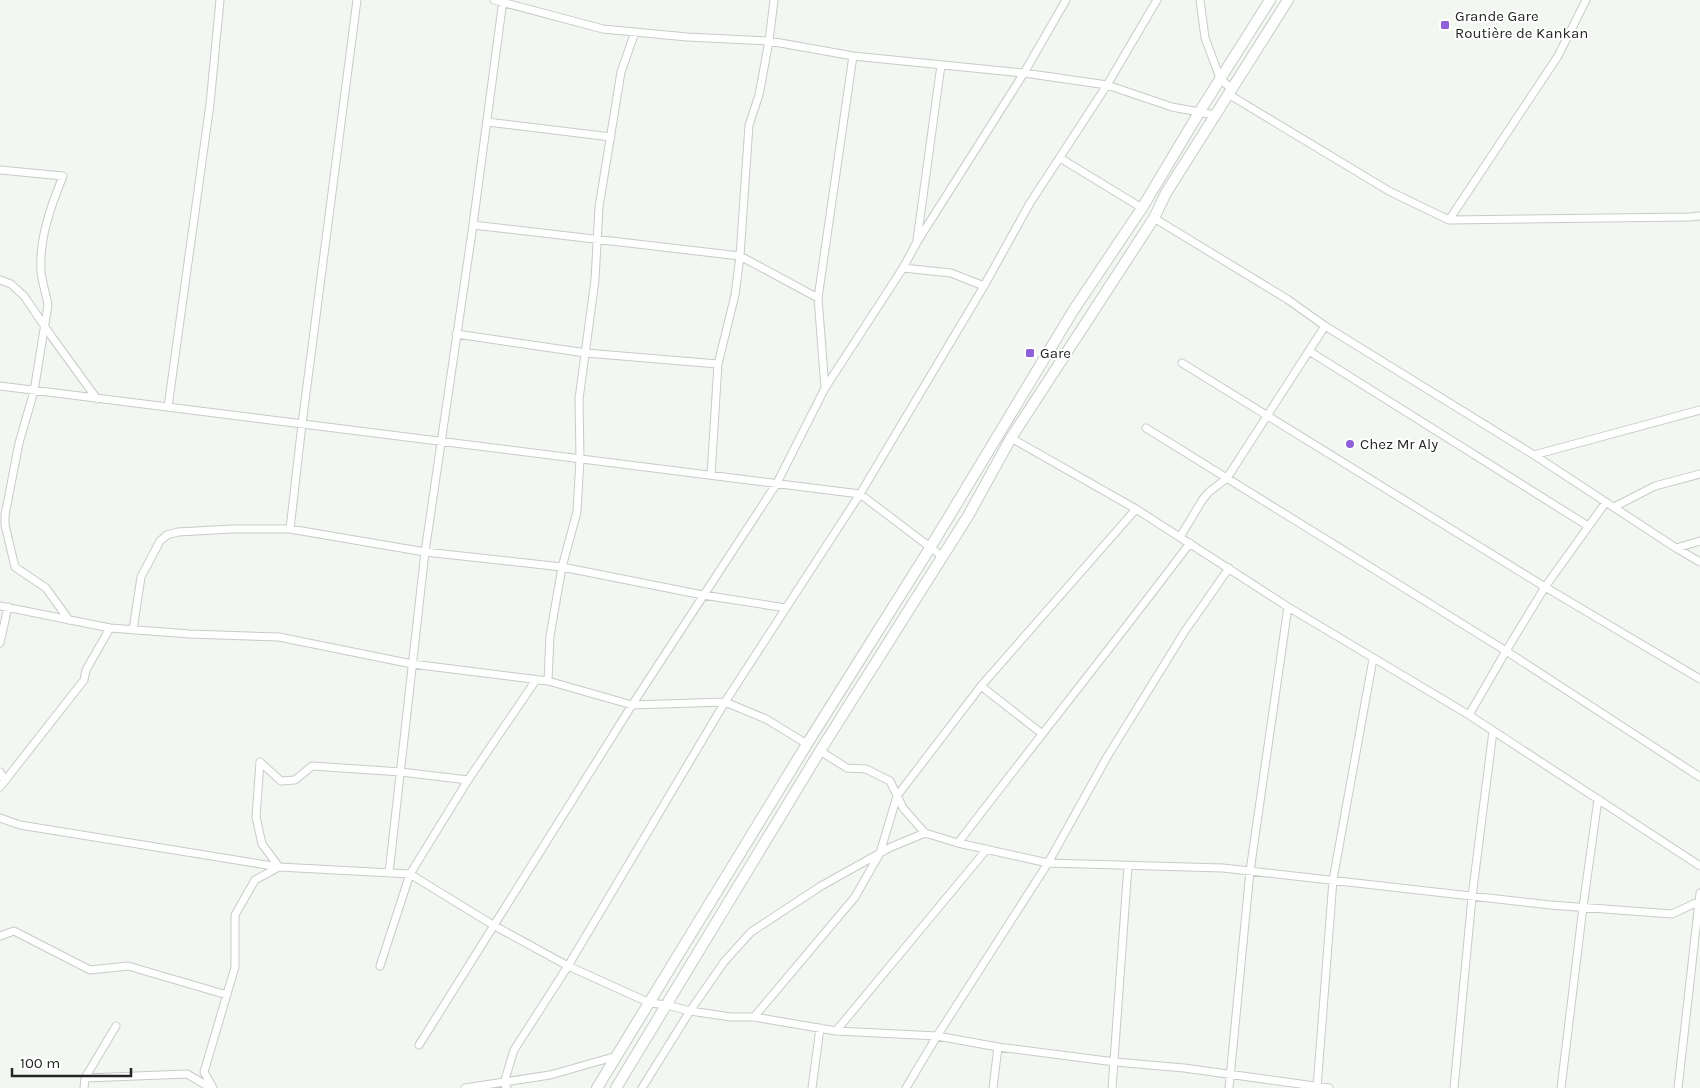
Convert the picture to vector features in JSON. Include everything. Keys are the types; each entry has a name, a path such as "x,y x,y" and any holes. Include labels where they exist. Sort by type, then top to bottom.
{"main road":[{"path":"597,1088 807,744 930,548 1073,311 1142,208 1220,78 1270,0"},
{"path":"616,1088 820,751 943,557 1011,438 1154,218 1166,193 1288,0"},
{"path":"999,431 1011,438"}],"street":[{"path":"168,407 210,104 220,0"},
{"path":"290,529 357,0"},
{"path":"494,0 603,29 769,41 853,56 1024,73 1108,85 1172,107 1215,115"},
{"path":"711,475 718,364 735,296 740,256 749,125 759,95 774,0"},
{"path":"419,1045 632,705 777,483 825,388 903,268 917,242 1024,73 1066,0"},
{"path":"506,1086 514,1050 568,966 725,702 860,494 984,286 1030,203 1108,85 1157,0"},
{"path":"1200,0 1205,38 1220,78 1230,92 1389,191 1449,220 1700,216"},
{"path":"1449,220 1558,56 1586,0"},
{"path":"389,873 425,552 473,225 503,1"},
{"path":"548,681 550,636 562,567 577,512 580,459 579,399 595,280 599,207 621,72 635,32"},
{"path":"825,388 818,298 853,56"},
{"path":"917,242 941,65"},
{"path":"486,122 611,137"},
{"path":"1060,158 1142,208"},
{"path":"0,170 63,176 51,208 44,237 41,269 48,305 34,391 19,443 5,514 15,567 46,588 69,620"},
{"path":"1154,218 1287,299 1325,326 1534,455 1700,562"},
{"path":"473,225 740,256 818,298"},
{"path":"903,268 951,273 984,286"},
{"path":"0,280 11,284 24,296 97,399"},
{"path":"1180,537 1203,499 1227,478 1325,326"},
{"path":"456,334 586,353 718,364"},
{"path":"1309,351 1588,526"},
{"path":"1182,363 1545,587 1700,679"},
{"path":"0,386 860,494 943,557"},
{"path":"1534,455 1700,410"},
{"path":"1146,428 1506,651 1700,777"},
{"path":"1011,438 1136,509 1288,607 1493,731 1700,866"},
{"path":"1614,507 1655,486 1700,474"},
{"path":"1469,716 1545,587 1606,502"},
{"path":"754,1017 855,897 880,853 897,796 981,686 1136,509"},
{"path":"133,630 141,577 160,541 178,532 232,529 290,529 425,552 562,567 703,595 786,608"},
{"path":"1676,548 1700,541"},
{"path":"958,843 1041,733 1126,628 1190,543"},
{"path":"906,1088 937,1036 1048,863 1107,757 1184,631 1229,568"},
{"path":"0,643 4,607 110,628 190,634 279,637 412,664 548,681 632,705 725,702 766,719 807,744"},
{"path":"1229,1088 1250,871 1288,607"},
{"path":"2,784 84,680 86,670 110,628"},
{"path":"1317,1087 1333,880 1373,659"},
{"path":"380,966 410,874 468,780 536,680"},
{"path":"981,686 1041,733"},
{"path":"1454,1088 1472,897 1493,731"},
{"path":"820,751 847,768 866,769 890,782 902,808 925,833 958,843 1048,863 1223,868 1472,897 1583,908 1672,914 1699,901"},
{"path":"279,868 262,844 256,817 260,762 281,781 295,780 312,766 401,772 468,780"},
{"path":"0,772 2,784"},
{"path":"1562,1088 1598,800"},
{"path":"0,818 20,825 279,868 410,874 493,925 568,966 650,1003 690,1011 731,1017 754,1017 836,1031 937,1036 998,1047 1115,1062 1184,1068 1231,1076 1329,1088"},
{"path":"642,1088 690,1011 724,962 752,932 821,886 891,846 925,833"},
{"path":"836,1031 987,849"},
{"path":"1112,1088 1128,866"},
{"path":"212,1088 204,1072 235,967 235,914 255,880 279,868"},
{"path":"1678,1088 1700,893"},
{"path":"0,936 14,931 90,970 128,966 227,995"},
{"path":"84,1088 85,1078 116,1026"},
{"path":"812,1088 820,1028"},
{"path":"993,1088 998,1047"},
{"path":"465,1088 506,1086 618,1056"},
{"path":"85,1078 187,1074 212,1088"}],"place":[{"name":"Grande Gare Routière de Kankan","path":"1445,25"},
{"name":"Gare","path":"1030,353"},
{"name":"Chez Mr Aly","path":"1350,444"}]}
